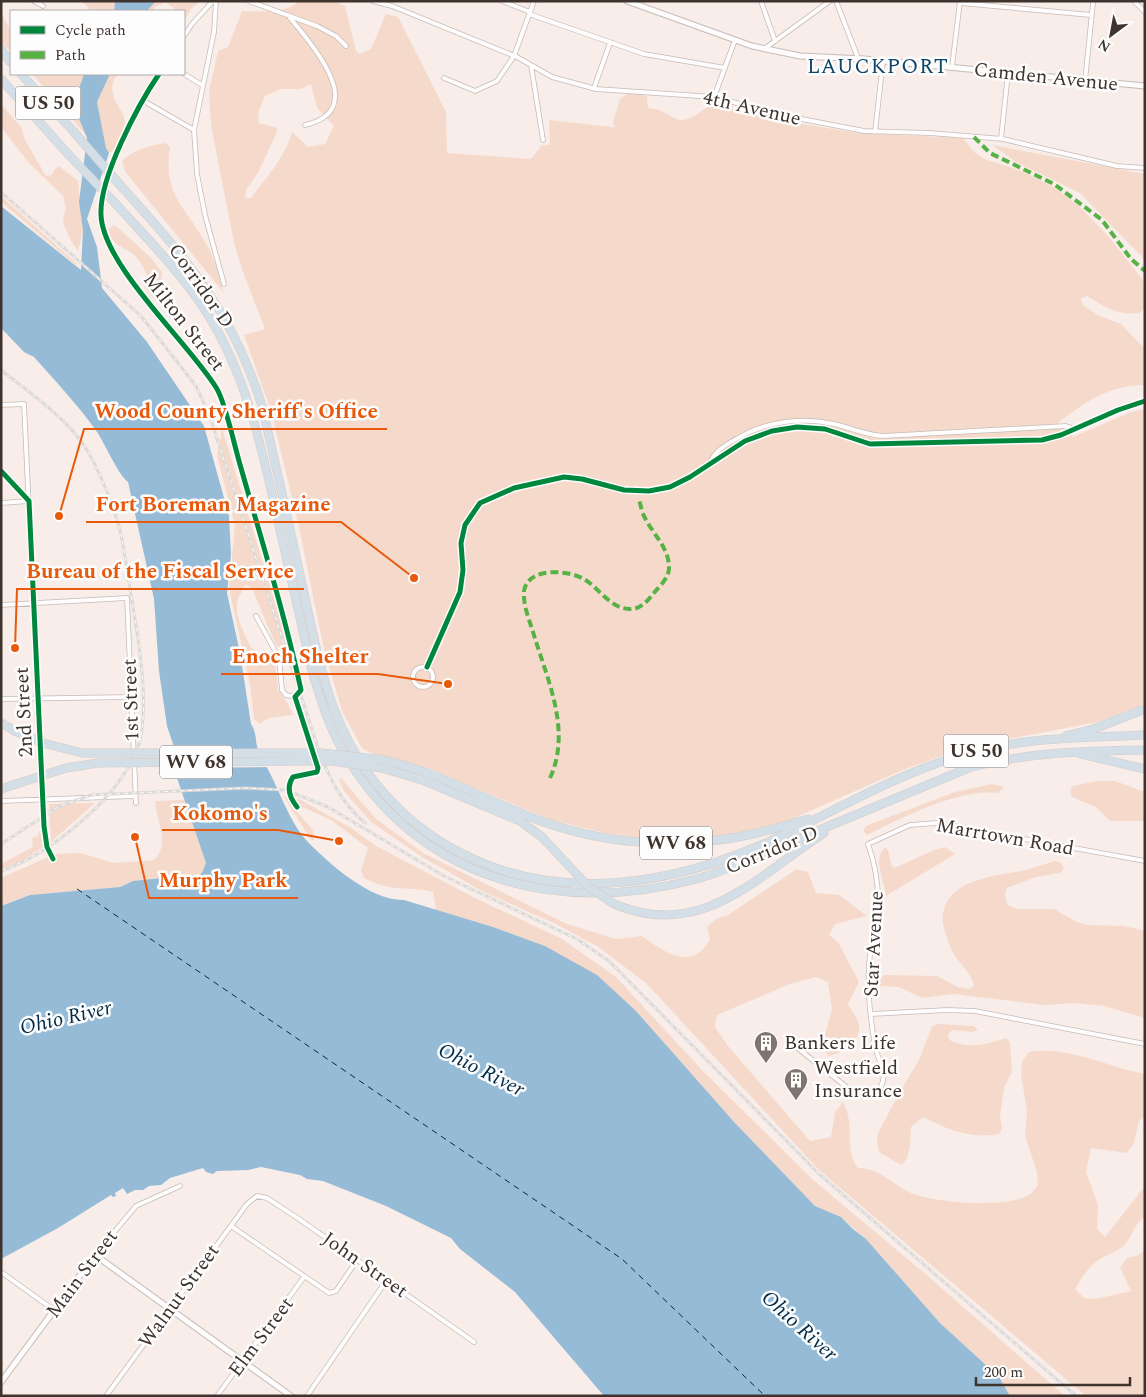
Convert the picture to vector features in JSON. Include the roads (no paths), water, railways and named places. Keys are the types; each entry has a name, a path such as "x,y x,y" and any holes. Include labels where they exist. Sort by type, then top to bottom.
{"highway":[{"path":"1,51 10,62"},
{"name":"Corridor D","path":"22,75 199,276 236,338 262,406 318,658 332,706 365,770 396,807 431,836 479,862 526,878 577,884 639,880 693,870 754,848 914,771 964,754 1000,746 1145,735"},
{"name":"Corridor D","path":"1,79 185,282 208,314 228,351 254,421 312,671 341,748 355,771 382,806 409,831 448,858 486,876 536,889 585,893 647,889 696,879 722,871 971,767 1015,757 1066,751 1145,750"},
{"path":"1,85 31,112"},
{"path":"1042,742 1091,730 1145,709"},
{"name":"WV 68","path":"1,723 43,743 82,754 322,753 377,759 424,772 546,823 589,835 624,840 665,843 715,841 753,834 819,816"},
{"path":"1066,751 1145,768"},
{"name":"WV 68","path":"1,789 66,768 98,763 313,761 382,768 426,781 520,822 542,837 589,887 614,904 639,913 658,916 676,916 708,909 736,893 838,824"}],"street":[{"path":"34,1 43,6"},
{"path":"185,34 192,24 215,1"},
{"path":"215,1 214,32 194,130 197,174 224,284"},
{"path":"249,1 336,36 346,46"},
{"name":"4th Avenue","path":"373,1 392,6 514,56 552,77 594,88 714,97 782,116 875,132 1001,139 1117,166 1145,168"},
{"path":"502,1 529,13 644,54 725,68"},
{"path":"444,78 475,91 497,81 514,56 534,1"},
{"name":"Camden Avenue","path":"627,1 735,40 764,49 800,56 858,58 1145,86"},
{"path":"761,1 775,41"},
{"path":"764,49 830,1"},
{"path":"836,1 858,58"},
{"path":"1134,1 1145,12"},
{"path":"952,68 960,2 1091,15"},
{"path":"1084,81 1093,3"},
{"path":"290,18 322,57 336,99 332,110 326,118 305,125"},
{"path":"714,97 735,40"},
{"path":"594,88 610,43"},
{"path":"875,132 883,61"},
{"path":"531,65 543,140"},
{"path":"1001,139 1008,73"},
{"name":"Milton Street","path":"158,75 142,100 110,172 101,204 102,227 115,257 218,390 289,636 301,690 295,697 318,768 317,772 293,776 290,781 289,793 297,807"},
{"path":"185,75 202,85"},
{"path":"142,100 194,130"},
{"path":"427,668 460,592 463,570 463,534 469,517 480,503 514,488 564,477 582,478 624,490 656,490 670,487 690,477 739,445 772,431 797,427 825,429 870,444 923,445 1042,440 1061,436 1145,401"},
{"name":"2nd Street","path":"1,404 24,404 43,799 47,847 53,859"},
{"path":"710,463 716,452 758,428 797,421 824,422 876,436 1066,426 1074,429"},
{"path":"922,434 923,445"},
{"path":"736,439 739,445"},
{"path":"1,503 29,501"},
{"name":"1st Street","path":"33,604 127,598 136,803"},
{"path":"1,605 33,604"},
{"path":"256,616 279,658 282,690 286,695 295,697"},
{"path":"421,667 427,668 432,672 432,679 426,686 419,686 413,679 414,672 421,667"},
{"path":"1,699 130,697"},
{"path":"1,801 136,796"},
{"name":"Marrtown Road","path":"868,844 910,825 937,823 1145,861"},
{"name":"Star Avenue","path":"795,1046 854,1093 862,1096 873,1095 883,1083 884,1070 876,1051 868,980 870,955 877,920 878,880 868,844"},
{"path":"871,1014 948,1010 975,1011 1145,1044"},
{"name":"Main Street","path":"1,1382 95,1255 136,1206 180,1186"},
{"name":"Walnut Street","path":"106,1396 253,1198"},
{"name":"John Street","path":"253,1198 267,1198 474,1342"},
{"path":"231,1226 326,1292 334,1292 357,1260"},
{"path":"95,1255 291,1396"},
{"path":"1,1272 54,1310"},
{"name":"Elm Street","path":"217,1396 304,1277"},
{"path":"307,1396 386,1281"}],"water":[{"path":"115,1 156,1 148,10 114,10"},
{"name":"Ohio River","path":"84,75 110,75 97,102 106,148 109,153 87,219 97,247 102,288 147,342 204,426 229,516 231,555 227,593 240,653 251,724 258,750 297,828 307,841 327,860 351,880 365,888 391,899 404,900 493,927 545,946 597,975 636,1011 735,1123 815,1206 841,1217 866,1239 940,1323 999,1377 1010,1396 604,1396 515,1292 460,1249 451,1238 386,1206 323,1181 307,1179 300,1175 261,1167 248,1170 217,1171 213,1174 206,1172 203,1168 170,1178 161,1185 149,1186 143,1190 135,1190 127,1194 123,1188 115,1193 116,1196 113,1197 111,1195 58,1228 1,1259 1,906 30,895 120,887 133,881 180,876 194,879 202,873 206,863 176,775 174,747 167,726 159,671 154,599 128,482 116,467 97,432 75,403 34,357 24,352 1,328 1,206 81,270 83,230 79,202 87,138 74,103"}],"railway":[{"path":"1,192 141,316 196,386 209,414 319,751 343,799 365,823"},
{"path":"1,370 48,407 70,428 87,450 106,489 120,530 124,549 139,642 143,688 142,730 138,747 129,766 116,785 100,804 62,837 21,863 1,871"},
{"path":"1,844 58,807 91,795 244,788 286,790 328,807 444,876 577,939 609,961 818,1173 1076,1396"}],"place":[{"name":"Wood County Sheriff's Office","path":"59,516"},
{"name":"Fort Boreman Magazine","path":"414,578"},
{"name":"Bureau of the Fiscal Service","path":"15,648"},
{"name":"Enoch Shelter","path":"448,684"},
{"name":"Murphy Park","path":"135,837"},
{"name":"Kokomo's","path":"339,841"},
{"name":"Bankers Life","path":"766,1064"},
{"name":"Westfield Insurance","path":"796,1101"}],"district":[{"name":"LAUCKPORT","path":"878,67"}]}
